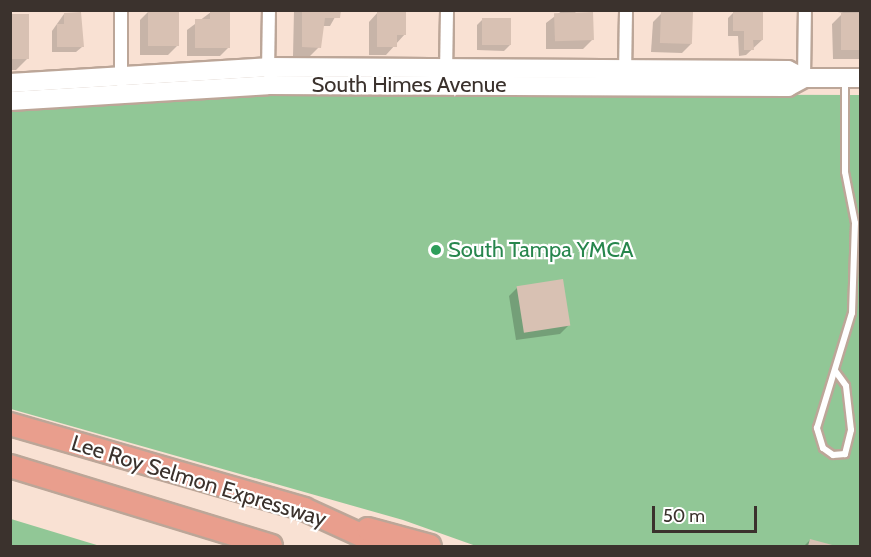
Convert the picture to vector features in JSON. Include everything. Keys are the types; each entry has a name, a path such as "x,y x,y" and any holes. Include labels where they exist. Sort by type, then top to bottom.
{"highway":[{"name":"Lee Roy Selmon Expressway","path":"10,424 304,509 385,546"},
{"name":"Lee Roy Selmon Expressway","path":"10,466 271,546"},
{"path":"304,509 398,546"},
{"path":"304,509 430,546"}],"street":[{"path":"121,10 121,87"},
{"path":"268,76 269,10"},
{"path":"446,76 447,10"},
{"path":"625,78 626,10"},
{"path":"804,78 805,10"},
{"name":"South Himes Avenue","path":"11,92 121,87 268,76 625,78 788,87 804,78 853,78"}],"lane":[{"path":"836,372 846,386 851,430 845,454 823,448 817,428 836,372 852,313 855,223 845,172 853,78"}],"green space":[{"name":"South Tampa YMCA","path":"269,93 860,95 860,546 476,546 403,520 11,409 11,108"},
{"path":"11,519 100,546 11,546"}],"building":[{"path":"148,10 179,10 179,46 148,46"},
{"path":"302,10 341,10 340,18 325,18 321,48 302,47"},
{"path":"210,11 230,11 230,48 195,48 195,19 210,19"},
{"path":"377,11 406,11 406,35 397,35 397,47 377,47"},
{"path":"661,11 693,12 692,44 660,43"},
{"path":"733,11 763,11 763,40 753,40 754,50 744,50 744,31 733,31"},
{"path":"81,12 84,47 57,47 57,24 64,24 64,13"},
{"path":"593,12 594,40 555,41 554,13"},
{"path":"841,13 860,13 860,50 841,50"},
{"path":"10,14 29,14 29,59 10,59"},
{"path":"482,18 511,18 511,45 482,45"},
{"path":"563,279 570,325 524,333 517,286"},
{"path":"810,539 836,546 808,546"}],"place":[{"name":"South Tampa YMCA","path":"436,250"}]}
